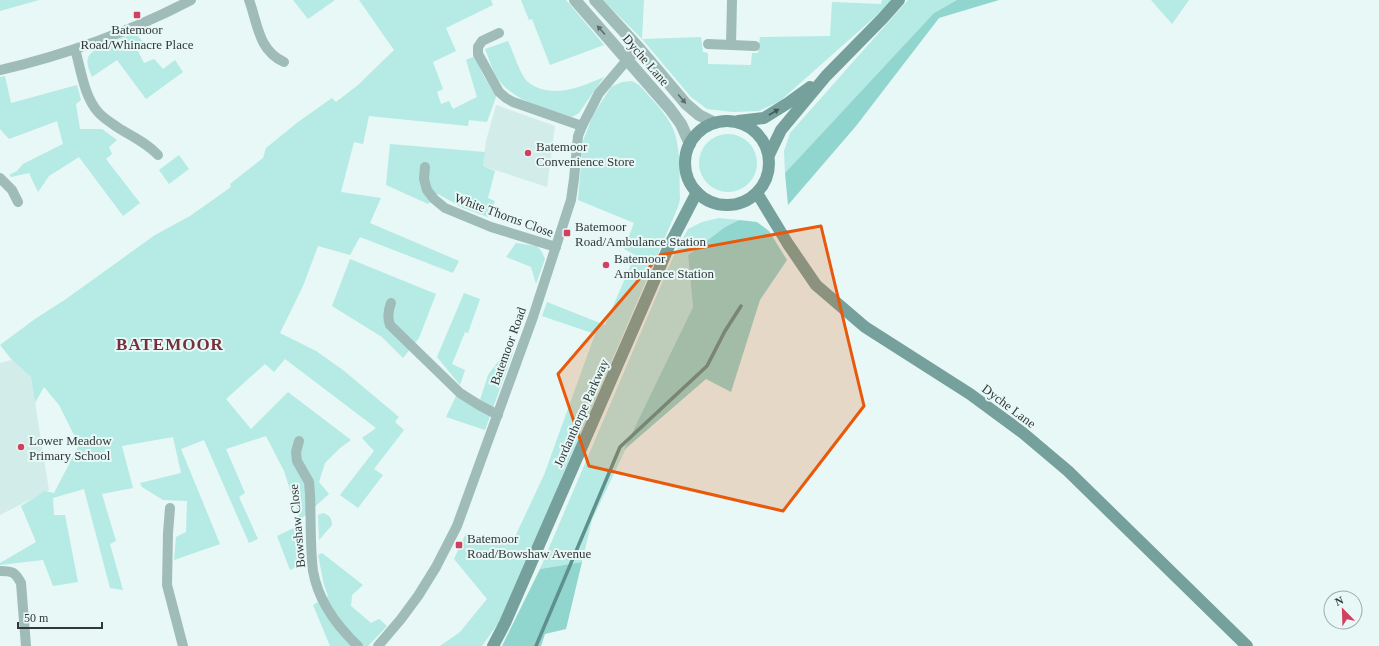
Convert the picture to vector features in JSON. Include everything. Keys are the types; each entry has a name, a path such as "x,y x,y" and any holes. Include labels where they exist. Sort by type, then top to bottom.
{"main road":[{"path":"769,156 781,130 826,76 884,18 899,0"},
{"path":"736,121 750,127 764,142 769,156 769,170 767,177 757,192 745,201 726,205 712,202 697,192 688,180 685,158 690,144 697,133 708,125 722,121 764,118 826,76"},
{"name":"Jordanthorpe Parkway","path":"492,646 505,623 668,246 697,192"},
{"name":"Dyche Lane","path":"757,192 788,244 816,285 865,327 970,394 1040,447 1074,477 1247,646"}],"street":[{"path":"0,70 75,49 138,25 174,4 191,0"},
{"path":"249,0 258,32 268,51 276,58 284,62"},
{"name":"Dyche Lane","path":"575,0 670,109 680,124 690,144"},
{"name":"Dyche Lane","path":"595,0 639,48 686,104 699,115 715,123"},
{"path":"731,45 732,0"},
{"path":"499,33 482,41 478,47 478,54 499,92 513,102 582,126"},
{"path":"708,44 755,46"},
{"name":"Batemoor Road","path":"378,646 418,596 436,567 457,526 498,415 571,200 578,136 599,93 639,48"},
{"path":"75,49 88,96 99,113 153,149 158,155"},
{"name":"White Thorns Close","path":"425,167 424,179 427,190 434,200 445,208 491,226 556,247"},
{"path":"0,178 12,190 18,202"},
{"path":"391,303 388,309 387,318 390,325 460,393 498,415"},
{"name":"Bowshaw Close","path":"299,441 296,452 297,461 309,482 314,571 322,599 331,615 358,646"},
{"path":"170,508 167,585 183,646"},
{"path":"0,571 9,571 16,574 21,584 26,646"}],"highlighted area":[{"path":"821,226 864,406 783,511 589,466 558,374 660,255"}],"shaded area":[{"path":"0,0 39,0 0,11"},
{"path":"293,0 335,0 308,19"},
{"path":"359,0 491,0 493,5 446,28 456,51 433,62 443,89 437,92 441,104 449,101 453,109 477,97 466,60 475,56 482,73 496,97 487,122 469,120 468,126 369,116 363,144 354,142 341,192 381,198 370,223 459,261 453,273 360,237 350,255 318,246 303,286 280,333 316,351 343,370 399,417 395,422 404,430 374,469 383,475 358,508 340,495 374,451 362,438 376,428 285,359 274,372 265,364 226,399 251,429 288,392 351,440 340,448 325,463 319,482 329,494 300,520 284,471 266,436 226,449 245,493 239,497 258,539 249,543 204,440 181,449 220,544 174,560 176,537 186,532 187,501 163,500 142,487 140,483 181,473 173,437 122,446 133,488 102,494 116,541 110,544 123,590 110,588 84,489 53,498 54,515 65,515 78,582 53,586 43,560 0,565 0,563 36,542 21,506 45,491 54,493 79,445 59,405 44,387 35,403 31,377 12,360 0,345 155,235 190,216 231,187 230,184 263,158 266,148 298,122 332,98 336,102 358,85 394,50"},
{"path":"521,0 566,0 604,45 550,65 532,19 529,20"},
{"path":"603,0 644,0 642,39"},
{"path":"882,0 891,0 886,7 780,101 759,111 733,112 707,109 691,97 642,39 701,37 703,52 708,53 708,64 751,65 752,53 758,53 760,37 830,36 832,2 881,4"},
{"path":"908,0 957,0 934,13 785,173 784,151 790,133"},
{"path":"957,0 999,0 939,18 856,126 788,205 785,173 934,13"},
{"path":"1151,0 1189,0 1172,24"},
{"path":"135,33 144,43 137,49 144,63 154,59 163,69 175,60 183,72 146,99 117,60 92,77 88,66 88,58 95,50 108,43"},
{"path":"508,41 519,69 525,79 537,87 546,90 566,90 586,85 604,77 579,113 572,117 538,106 517,96 507,89 499,81 493,70 485,49"},
{"path":"5,76 11,103 77,85 81,100 76,104 80,129 102,129 117,140 109,147 112,154 106,159 140,203 123,216 79,157 49,176 38,192 29,173 11,177 9,175 17,171 23,164 63,144 57,121 9,139 0,129 0,77"},
{"path":"632,81 639,85 660,108 674,131 679,160 680,199 678,207 499,622 482,646 440,646 460,632 487,599 454,559 466,533 512,543 544,475 595,334 542,316 547,302 605,325 635,255 624,249 634,223 578,200 583,141 593,115 611,87 622,82"},
{"path":"496,105 555,126 547,187 483,166 486,141"},
{"path":"728,134 739,136 752,147 755,152 757,163 755,174 744,187 739,190 728,192 717,190 704,179 701,174 699,163 701,152 712,139 717,136"},
{"path":"390,144 485,152 483,166 495,171 488,198 495,201 488,217 463,208 438,194 428,204 386,185"},
{"path":"179,155 189,169 169,184 159,170"},
{"path":"719,218 739,220 725,227 688,255 693,307 592,520 582,562 540,569 673,257 688,229 702,222"},
{"path":"739,220 757,222 769,231 787,260 760,300 731,392 706,379 624,450 693,307 688,255 725,227"},
{"path":"516,243 537,246 542,252 545,259 536,284 531,267 506,257"},
{"path":"350,259 436,294 419,338 403,358 382,337 332,306"},
{"path":"464,293 480,299 468,333 465,332 452,364 465,370 460,385 437,357"},
{"path":"506,351 513,353 485,430 446,417 456,396 480,400 488,375"},
{"name":"Lower Meadow Primary School","path":"12,360 31,377 49,490 0,515 0,363"},
{"path":"323,513 330,517 332,525 319,540 318,515"},
{"path":"300,525 303,564 290,570 277,536"},
{"path":"322,553 363,585 352,595 351,606 371,623 379,619 387,626 368,646 330,646 313,605 328,596 324,585 318,555"},
{"path":"582,562 566,629 545,634 541,646 502,646 540,569"}],"waterway":[{"path":"536,646 620,447 707,366 725,331 741,306"}],"place":[{"name":"Batemoor Road/Whinacre Place","path":"137,15"},
{"name":"Batemoor Convenience Store","path":"528,153"},
{"name":"Batemoor Road/Ambulance Station","path":"567,233"},
{"name":"Batemoor Ambulance Station","path":"606,265"},
{"name":"Lower Meadow Primary School","path":"21,447"},
{"name":"Batemoor Road/Bowshaw Avenue","path":"459,545"}],"district":[{"name":"BATEMOOR","path":"170,344"}]}
